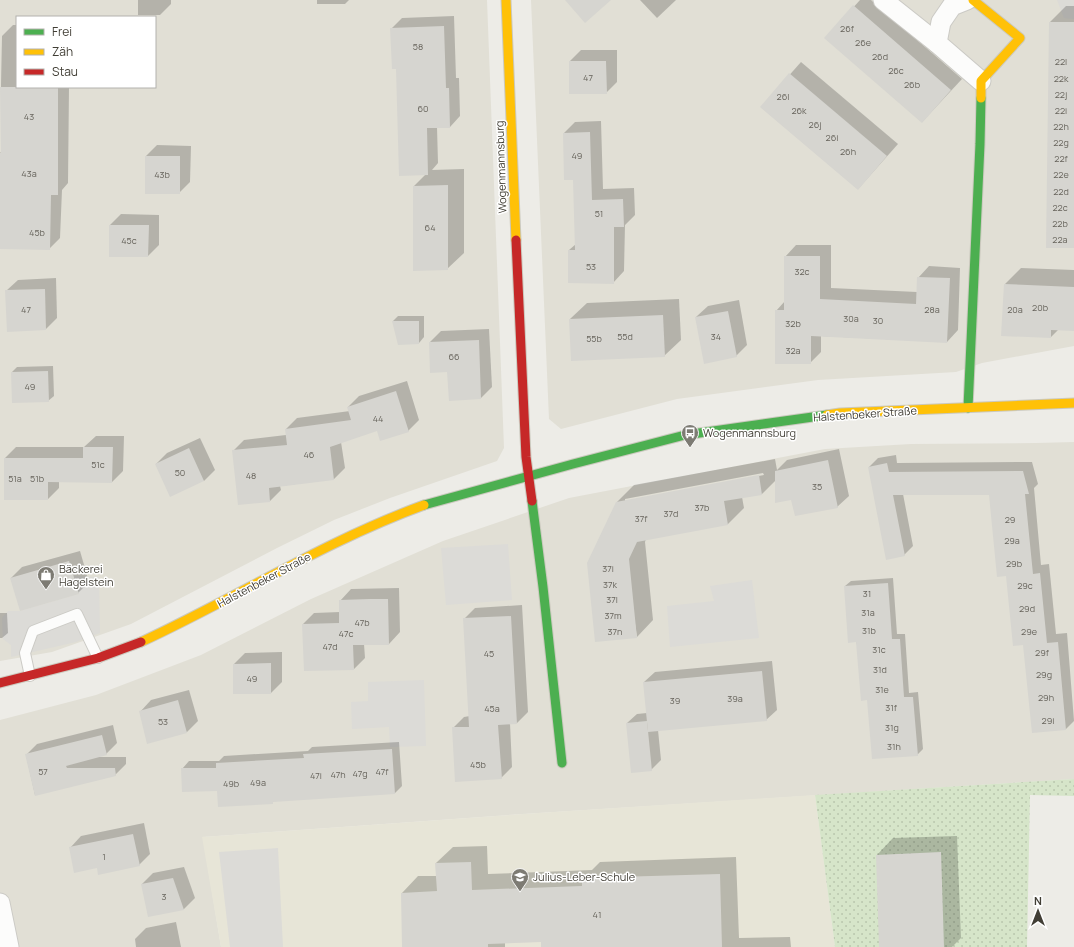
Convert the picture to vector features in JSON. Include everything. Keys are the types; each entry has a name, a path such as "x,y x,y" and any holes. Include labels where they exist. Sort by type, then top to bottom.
{"street":[{"name":"Wogenmannsburg","path":"506,0 519,328 528,476"},
{"path":"883,0 937,43 981,81"},
{"path":"937,43 941,22 952,6 967,0"},
{"path":"968,408 980,144 981,81 1020,38 973,0"},
{"name":"Halstenbeker Straße","path":"0,683 98,658 129,647 186,621 337,542 389,518 436,501 528,476 686,435 840,413 1074,403"},
{"path":"528,476 543,587 562,762"},
{"path":"0,903 10,947"}],"lane":[{"path":"30,676 25,654 32,631 77,614 98,658"}],"shaded area":[{"path":"0,0 487,0 504,448 497,461 390,498 334,520 131,624 52,652 0,661"},
{"path":"531,0 1074,0 1074,346 982,363 956,372 818,380 677,399 561,429 549,419"},
{"path":"1057,0 1074,0 1074,19 1064,18"},
{"path":"1074,442 1074,779 523,814 203,837 221,947 0,947 0,720 96,695 201,655 311,599 443,541 569,498 825,449 911,444"},
{"path":"508,544 512,600 446,605 441,548"},
{"path":"74,576 99,577 100,633 76,642 11,657 11,645 3,639 2,618 8,611 20,611 79,594"},
{"path":"752,580 759,638 670,647 667,606 714,601 710,586"},
{"path":"424,680 426,746 390,747 389,727 352,729 351,702 368,701 368,682"},
{"name":"Julius-Leber-Schule","path":"815,795 835,947 221,947 202,837 523,814"},
{"path":"278,848 283,947 230,947 219,852"}],"green space":[{"path":"1074,779 1074,796 1030,795 1027,947 835,947 815,795"}],"building":[{"path":"565,0 611,0 585,23"},
{"path":"853,5 951,90 922,123 824,38"},
{"path":"1049,22 1074,22 1074,248 1046,248"},
{"path":"444,26 446,88 449,88 450,128 427,128 428,175 399,176 396,69 392,69 390,28"},
{"path":"569,61 606,61 607,94 569,94"},
{"path":"789,73 887,156 858,190 760,107"},
{"path":"0,87 58,88 58,195 51,195 50,250 0,249"},
{"path":"590,132 592,200 623,199 624,227 614,227 614,284 568,283 568,250 575,250 573,180 564,180 563,133"},
{"path":"145,156 180,156 180,194 145,194"},
{"path":"448,185 448,270 413,271 413,186"},
{"path":"109,225 149,225 148,257 109,257"},
{"path":"784,256 820,256 820,299 916,304 917,277 950,278 947,343 811,336 811,364 775,364 775,310 784,310"},
{"path":"1004,284 1074,287 1074,331 1051,330 1051,338 1001,336"},
{"path":"45,289 46,330 7,332 5,290"},
{"path":"728,311 737,357 704,364 695,317"},
{"path":"663,315 665,357 571,361 569,319"},
{"path":"392,321 419,321 419,344 398,345"},
{"path":"479,340 481,399 449,401 447,372 430,373 429,342"},
{"path":"48,371 49,402 12,403 11,372"},
{"path":"396,391 409,432 380,441 377,431 330,447 334,480 269,488 270,502 238,505 232,450 287,445 285,429 351,420 347,407"},
{"path":"83,447 113,447 112,483 48,482 48,500 4,500 4,458 83,458"},
{"path":"189,448 204,481 170,497 155,464"},
{"path":"828,460 838,508 795,516 791,500 775,503 775,471"},
{"path":"887,463 889,472 1023,471 1029,494 1025,494 1033,574 1040,573 1047,643 1058,642 1066,730 1032,733 1023,645 1013,646 1006,576 997,577 989,495 893,495 905,556 886,560 868,467"},
{"path":"759,475 762,495 724,501 728,525 637,542 629,559 637,638 595,642 587,563 616,502"},
{"path":"69,561 79,594 20,611 10,578"},
{"path":"888,583 892,639 900,639 904,697 913,697 918,756 872,759 867,700 861,701 856,642 848,643 844,586"},
{"path":"388,599 389,645 353,645 354,670 304,671 302,624 339,623 339,600"},
{"path":"511,616 517,724 498,725 502,779 455,782 452,727 469,727 463,618"},
{"path":"271,663 271,694 233,694 233,664"},
{"path":"762,671 767,721 648,732 643,682"},
{"path":"178,700 187,733 147,744 139,711"},
{"path":"647,721 652,771 631,773 626,723"},
{"path":"102,735 107,755 66,766 67,768 115,768 116,776 35,796 25,754"},
{"path":"392,749 395,794 218,807 217,791 182,792 181,768 216,768 216,763 304,758 303,754"},
{"path":"133,834 140,866 98,875 97,868 74,873 69,847"},
{"path":"941,852 944,947 879,947 876,855"},
{"path":"471,862 472,890 582,886 582,878 720,874 722,947 541,947 541,942 488,944 488,947 402,947 401,893 437,891 435,863"},
{"path":"173,878 184,910 148,917 141,884"}],"traffic: fast":[{"path":"968,408 981,98"},
{"path":"424,505 685,435 827,415"},
{"path":"532,501 562,763"}],"traffic: slow":[{"path":"506,0 516,240"},
{"path":"973,0 1020,38 981,81 981,98"},
{"path":"827,415 840,413 1074,403"},
{"path":"141,642 351,535 424,505"}],"traffic: jam":[{"path":"516,240 526,457 532,501"},
{"path":"0,683 98,658 141,642"}],"place":[{"name":"Wogenmannsburg","path":"690,448"},
{"name":"Bäckerei Hagelstein","path":"46,590"},
{"name":"Julius-Leber-Schule","path":"520,892"}]}
